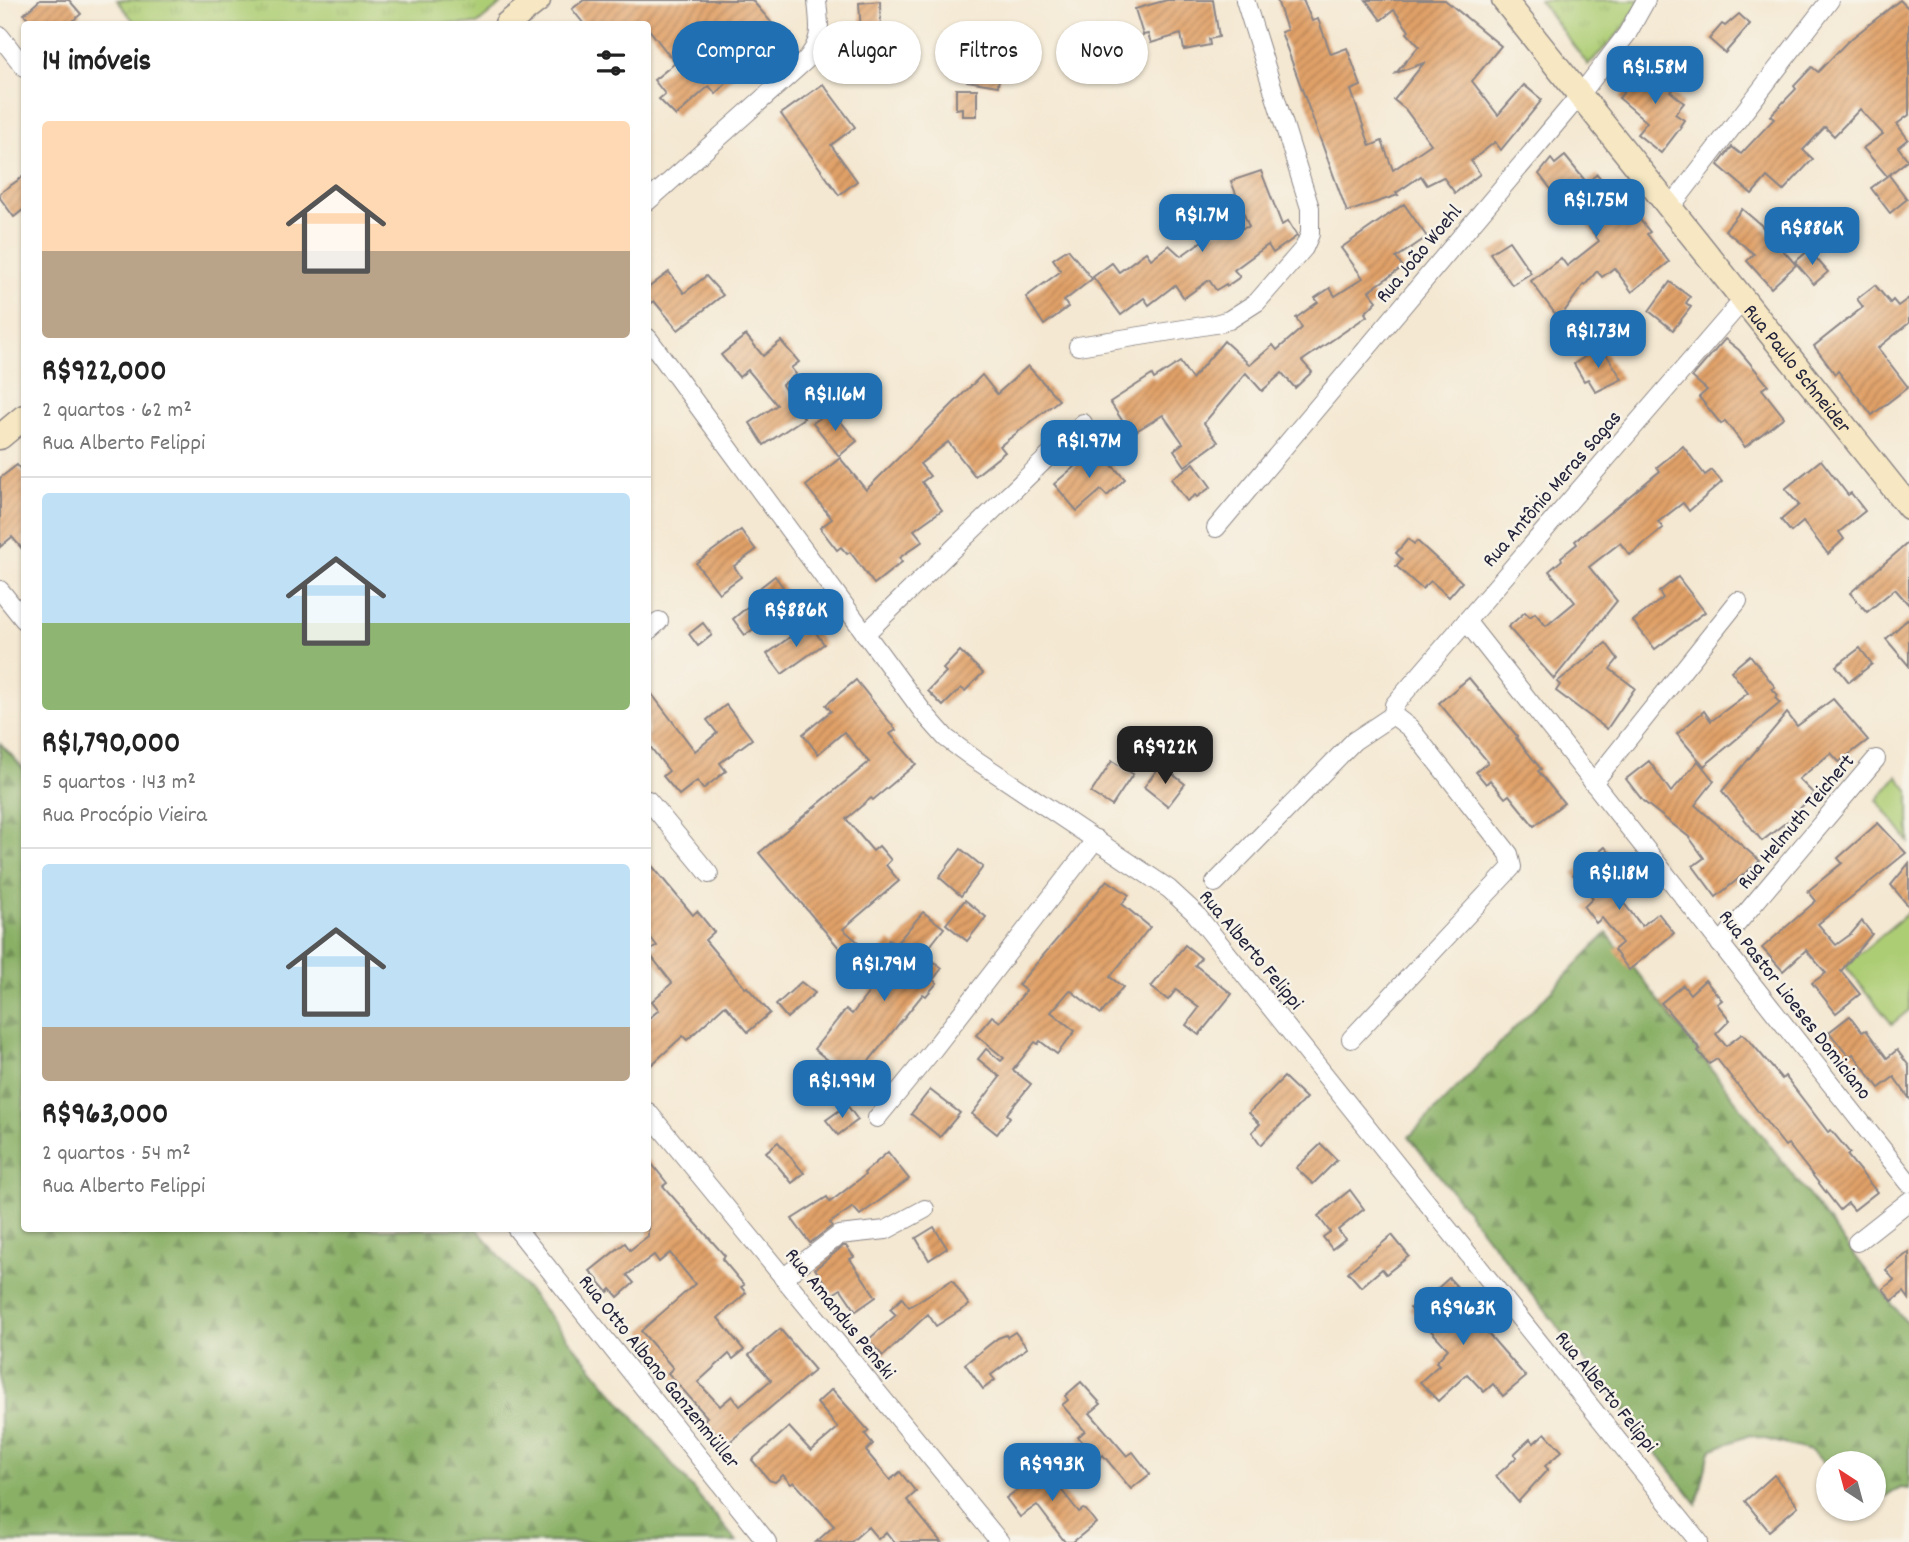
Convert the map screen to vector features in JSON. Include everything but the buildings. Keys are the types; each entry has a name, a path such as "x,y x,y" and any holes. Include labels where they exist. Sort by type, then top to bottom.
{"street":[{"path":"511,21 537,0"},
{"path":"651,198 805,61 816,48 820,34 817,0"},
{"path":"1078,346 1229,320 1257,302 1304,248 1310,234 1310,208 1245,0"},
{"name":"Rua Paulo Schneider","path":"1504,0 1909,508"},
{"name":"Rua João Woehl","path":"1216,528 1580,95 1626,34 1646,0"},
{"path":"1670,208 1830,0"},
{"path":"0,36 21,63"},
{"name":"Rua Antônio Meras Sagas","path":"1215,883 1354,741 1394,710 1466,621 1743,300"},
{"name":"Rua Alberto Felippi","path":"651,342 923,712 946,738 973,758 1169,889 1195,913 1699,1542"},
{"path":"0,437 21,420"},
{"path":"865,634 1083,423"},
{"path":"0,590 21,616"},
{"path":"1593,783 1738,601"},
{"name":"Rua Pastor Lioeses Domiciano","path":"1466,621 1909,1183"},
{"path":"1351,1039 1512,867 1509,854 1394,710"},
{"name":"Rua Helmuth Teichert","path":"1720,944 1877,759"},
{"path":"651,804 709,874"},
{"path":"877,1118 1096,839"},
{"name":"Rua Amandus Penski","path":"651,1116 1000,1542"},
{"path":"1857,1241 1909,1201"},
{"path":"783,1278 839,1235 886,1230 925,1209"},
{"name":"Rua Otto Albano Ganzenmüller","path":"519,1232 768,1542"}],"green space":[{"path":"117,0 506,0 481,21 134,21"},
{"path":"1539,0 1641,0 1624,28 1588,65"},
{"path":"0,743 21,766 21,1232 479,1232 737,1542 0,1542"},
{"path":"1897,776 1909,791 1909,842 1877,800"},
{"path":"1909,912 1909,1010 1892,1024 1845,966"},
{"path":"1607,933 1909,1326 1909,1489 1901,1488 1886,1496 1886,1451 1816,1451 1816,1455 1811,1451 1750,1435 1710,1450 1697,1504 1409,1137"}]}
